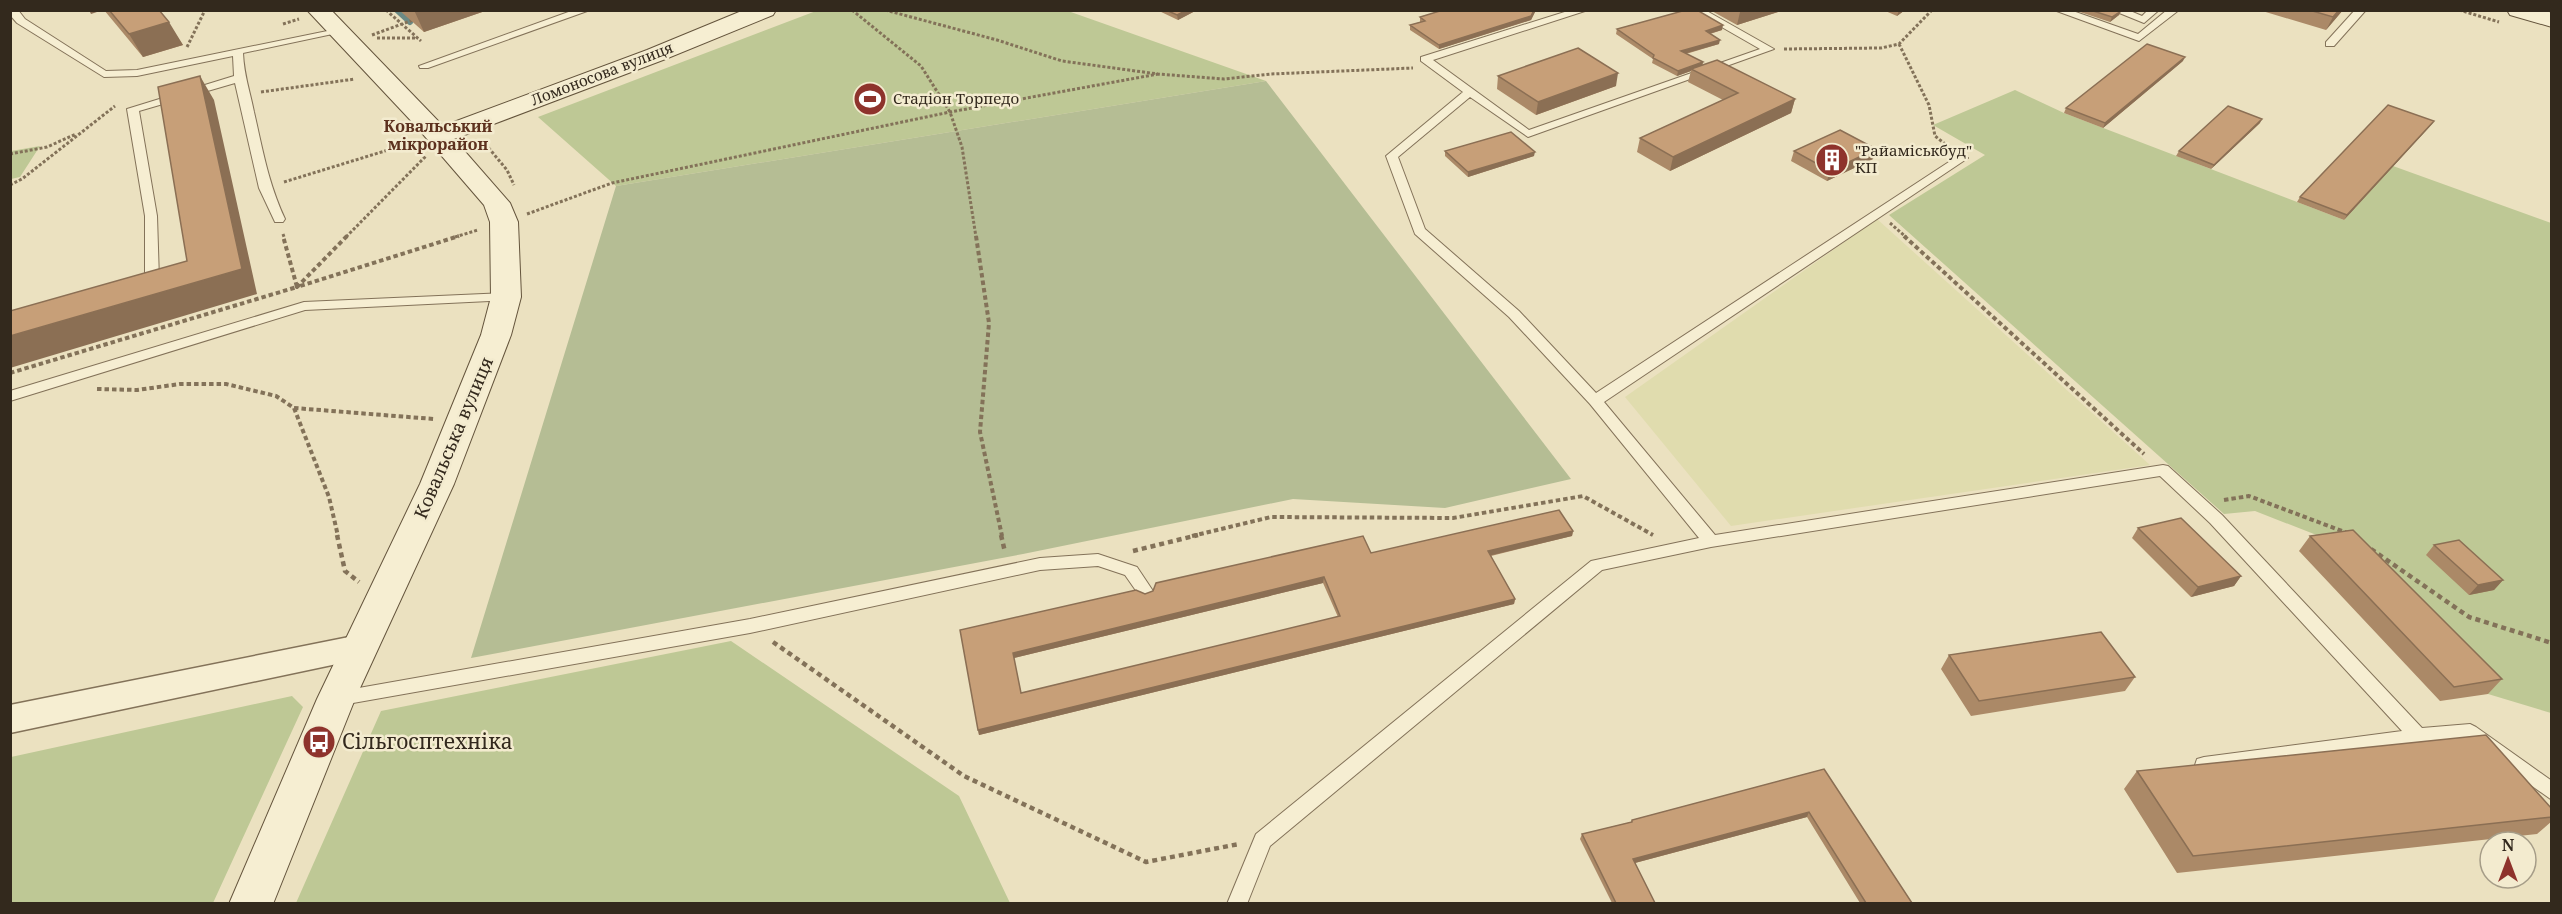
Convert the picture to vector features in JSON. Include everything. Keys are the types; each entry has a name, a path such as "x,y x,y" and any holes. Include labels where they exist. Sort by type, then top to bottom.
{"street":[{"name":"Ковальська вулиця","path":"251,903 336,699 437,484 496,335 506,297 504,222 497,203 420,137 338,30 318,10"},
{"name":"Ломоносова вулиця","path":"420,137 655,55 765,10"},
{"path":"2518,10 2552,20"},
{"path":"10,719 359,648"}],"lane":[{"path":"12,10 21,21 104,74 137,73 338,30"},
{"path":"424,66 585,10"},
{"path":"1583,10 1425,59 1528,134 1768,49"},
{"path":"1697,10 1768,49"},
{"path":"2060,10 2139,38 2174,10"},
{"path":"2117,10 2144,20 2154,10"},
{"path":"2330,44 2361,10"},
{"path":"238,51 238,78 245,94 265,188 279,219"},
{"path":"130,287 152,280 151,216 134,109 238,78"},
{"path":"1469,92 1392,156 1419,231 1514,314 1595,401 1711,541"},
{"path":"1595,401 1877,212 1962,158"},
{"path":"10,396 304,306 506,297"},
{"path":"1237,903 1263,840 1597,565 1675,547 2163,470 2200,504 2418,736"},
{"path":"336,699 750,626 1040,564 1098,560 1131,571 1145,591"},
{"path":"2187,767 2418,736 2470,732 2552,792"}],"path":[{"path":"386,10 402,24 420,39 364,38 402,24 422,16"},
{"path":"852,10 921,66 950,112 962,147 989,323 980,432 1009,571"},
{"path":"885,10 997,40 1062,61 1158,74 1224,79 1271,74 1435,67"},
{"path":"1768,49 1881,48 1899,44 1932,10"},
{"path":"1899,44 1929,105 1935,136 1962,158"},
{"path":"527,214 612,183 950,112 1158,74"},
{"path":"245,94 355,79 363,87"},
{"path":"10,154 47,147 82,132"},
{"path":"265,188 420,137 427,155 297,286"},
{"path":"1877,212 2163,470"},
{"path":"10,373 484,228"},
{"path":"284,241 297,286"},
{"path":"45,386 137,390 180,384 226,384 276,396 294,408 462,420"},
{"path":"294,408 329,497 345,571 382,601"},
{"path":"1098,560 1271,517 1453,518 1583,496 1675,547"},
{"path":"2200,504 2250,496 2344,530 2354,537"},
{"path":"2363,543 2469,617 2552,643"},
{"path":"750,626 964,776 1146,862 1263,840"}],"shaded area":[{"path":"1877,219 2150,465 1731,526 1625,397"}],"green space":[{"name":"Стадіон Торпедо","path":"816,11 1068,11 1266,81 616,186 538,117"},
{"path":"1266,81 1571,479 1445,508 1293,499 1023,554 471,658 616,186"},
{"path":"2015,90 2064,113 2344,220 2393,166 2551,223 2551,713 2488,694 2342,545 2255,511 2224,514 1889,215 1985,155 1933,125"},
{"path":"40,146 20,177 11,179 11,151"},
{"path":"731,641 959,796 1010,903 296,903 381,711"},
{"path":"292,696 303,707 213,903 11,903 11,757"}],"building":[{"path":"109,10 159,10 169,22 129,34"},
{"path":"1166,10 1187,10 1177,15"},
{"path":"1443,10 1534,10 1531,16 1439,45 1410,25 1425,21 1420,17"},
{"path":"1686,10 1697,10 1723,25 1706,31 1720,40 1681,51 1703,62 1678,71 1653,58 1654,55 1617,29"},
{"path":"2090,10 2120,10 2121,11 2112,17"},
{"path":"2309,10 2339,10 2333,17"},
{"path":"2147,44 2185,57 2105,123 2066,108"},
{"path":"1578,48 1618,73 1538,102 1498,76"},
{"path":"1717,60 1795,99 1673,157 1640,138 1738,93 1691,69"},
{"path":"200,76 242,269 10,336 10,311 187,261 158,87"},
{"path":"2388,105 2434,121 2347,215 2300,197"},
{"path":"2228,106 2262,119 2214,165 2179,151"},
{"path":"1840,130 1876,149 1830,171 1794,151"},
{"path":"1511,132 1535,152 1468,172 1445,151"},
{"path":"1559,510 1573,531 1488,551 1515,599 978,730 960,630 1136,590 1145,594 1153,591 1156,583 1363,536 1371,553","holes":["1324,577 1340,616 1021,693 1013,653"]},
{"path":"2181,518 2241,576 2198,587 2138,528"},
{"path":"2353,530 2502,679 2454,687 2310,536"},
{"path":"2459,540 2503,580 2478,585 2434,545"},
{"path":"2101,632 2135,677 1979,701 1949,655"},
{"path":"2486,735 2552,809 2552,817 2193,856 2137,771"},
{"path":"1824,769 1912,903 1866,903 1809,812 1633,859 1655,903 1616,903 1582,834 1632,822 1632,820"}],"waterway":[{"path":"397,10 410,22"}],"place":[{"name":"Стадіон Торпедо","path":"870,99"},
{"name":"\"Райаміськбуд\" КП","path":"1832,160"},
{"name":"Сільгосптехніка","path":"319,742"}],"district":[{"name":"Ковальський мікрорайон","path":"438,135"}]}
